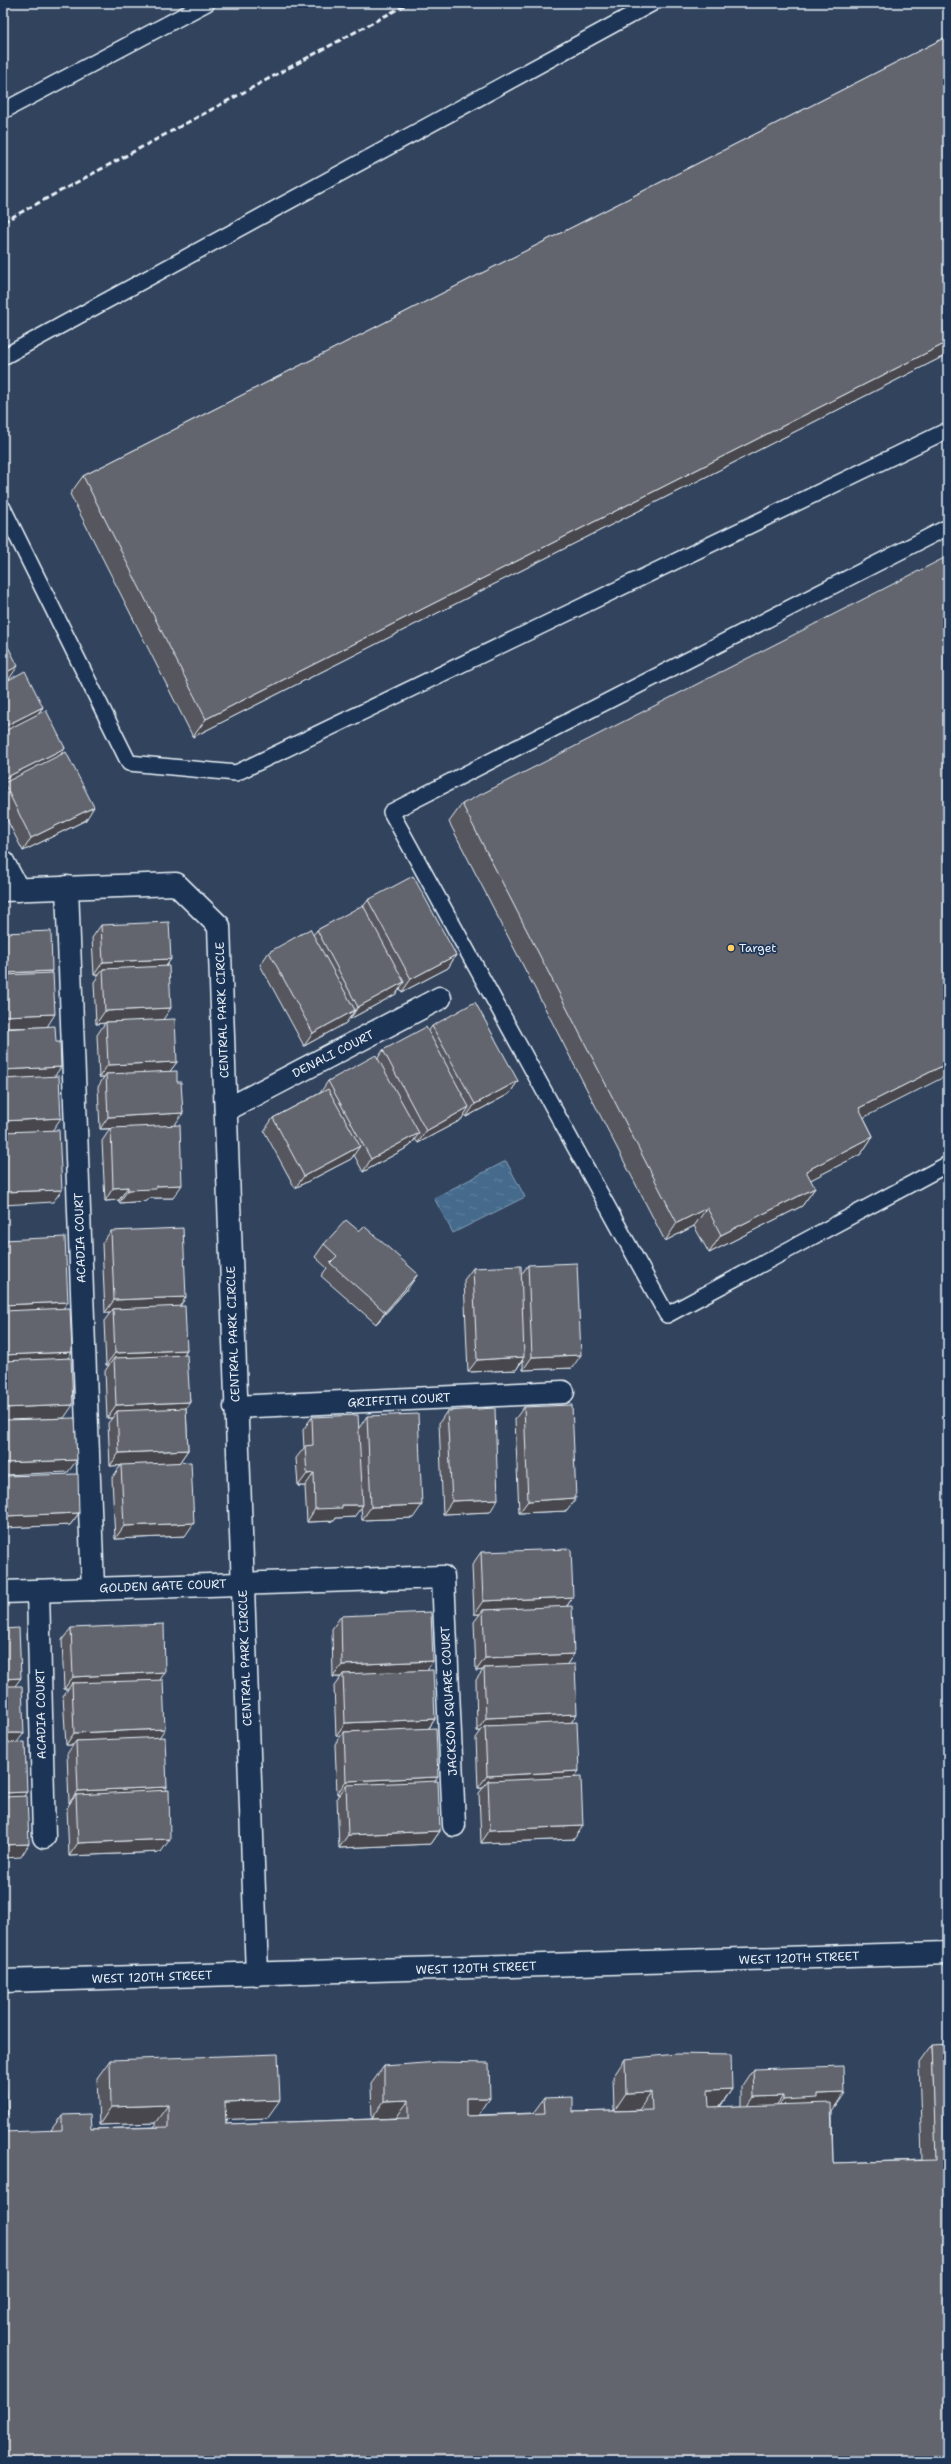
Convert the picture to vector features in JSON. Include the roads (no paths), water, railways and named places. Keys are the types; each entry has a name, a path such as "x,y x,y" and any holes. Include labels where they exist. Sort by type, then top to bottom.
{"street":[{"path":"3,862 10,890"},
{"name":"CENTRAL PARK CIRCLE","path":"10,890 176,884 219,926 235,1407 257,1974"},
{"name":"ACADIA COURT","path":"67,887 93,1589"},
{"name":"DENALI COURT","path":"226,1110 440,998"},
{"name":"GRIFFITH COURT","path":"235,1407 563,1392"},
{"name":"GOLDEN GATE COURT","path":"3,1592 443,1577"},
{"name":"JACKSON SQUARE COURT","path":"443,1577 454,1824"},
{"name":"ACADIA COURT","path":"38,1591 44,1837"},
{"name":"WEST 120TH STREET","path":"3,1981 948,1953"}],"lane":[{"path":"3,111 207,3"},
{"path":"3,357 653,3"},
{"path":"3,508 130,763 236,773 948,430"},
{"path":"948,527 391,812 667,1315 948,1164"}],"water":[{"path":"506,1161 525,1197 453,1233 434,1198"}],"railway":[{"path":"3,222 409,3"}],"place":[{"name":"Target","path":"731,948"}]}
